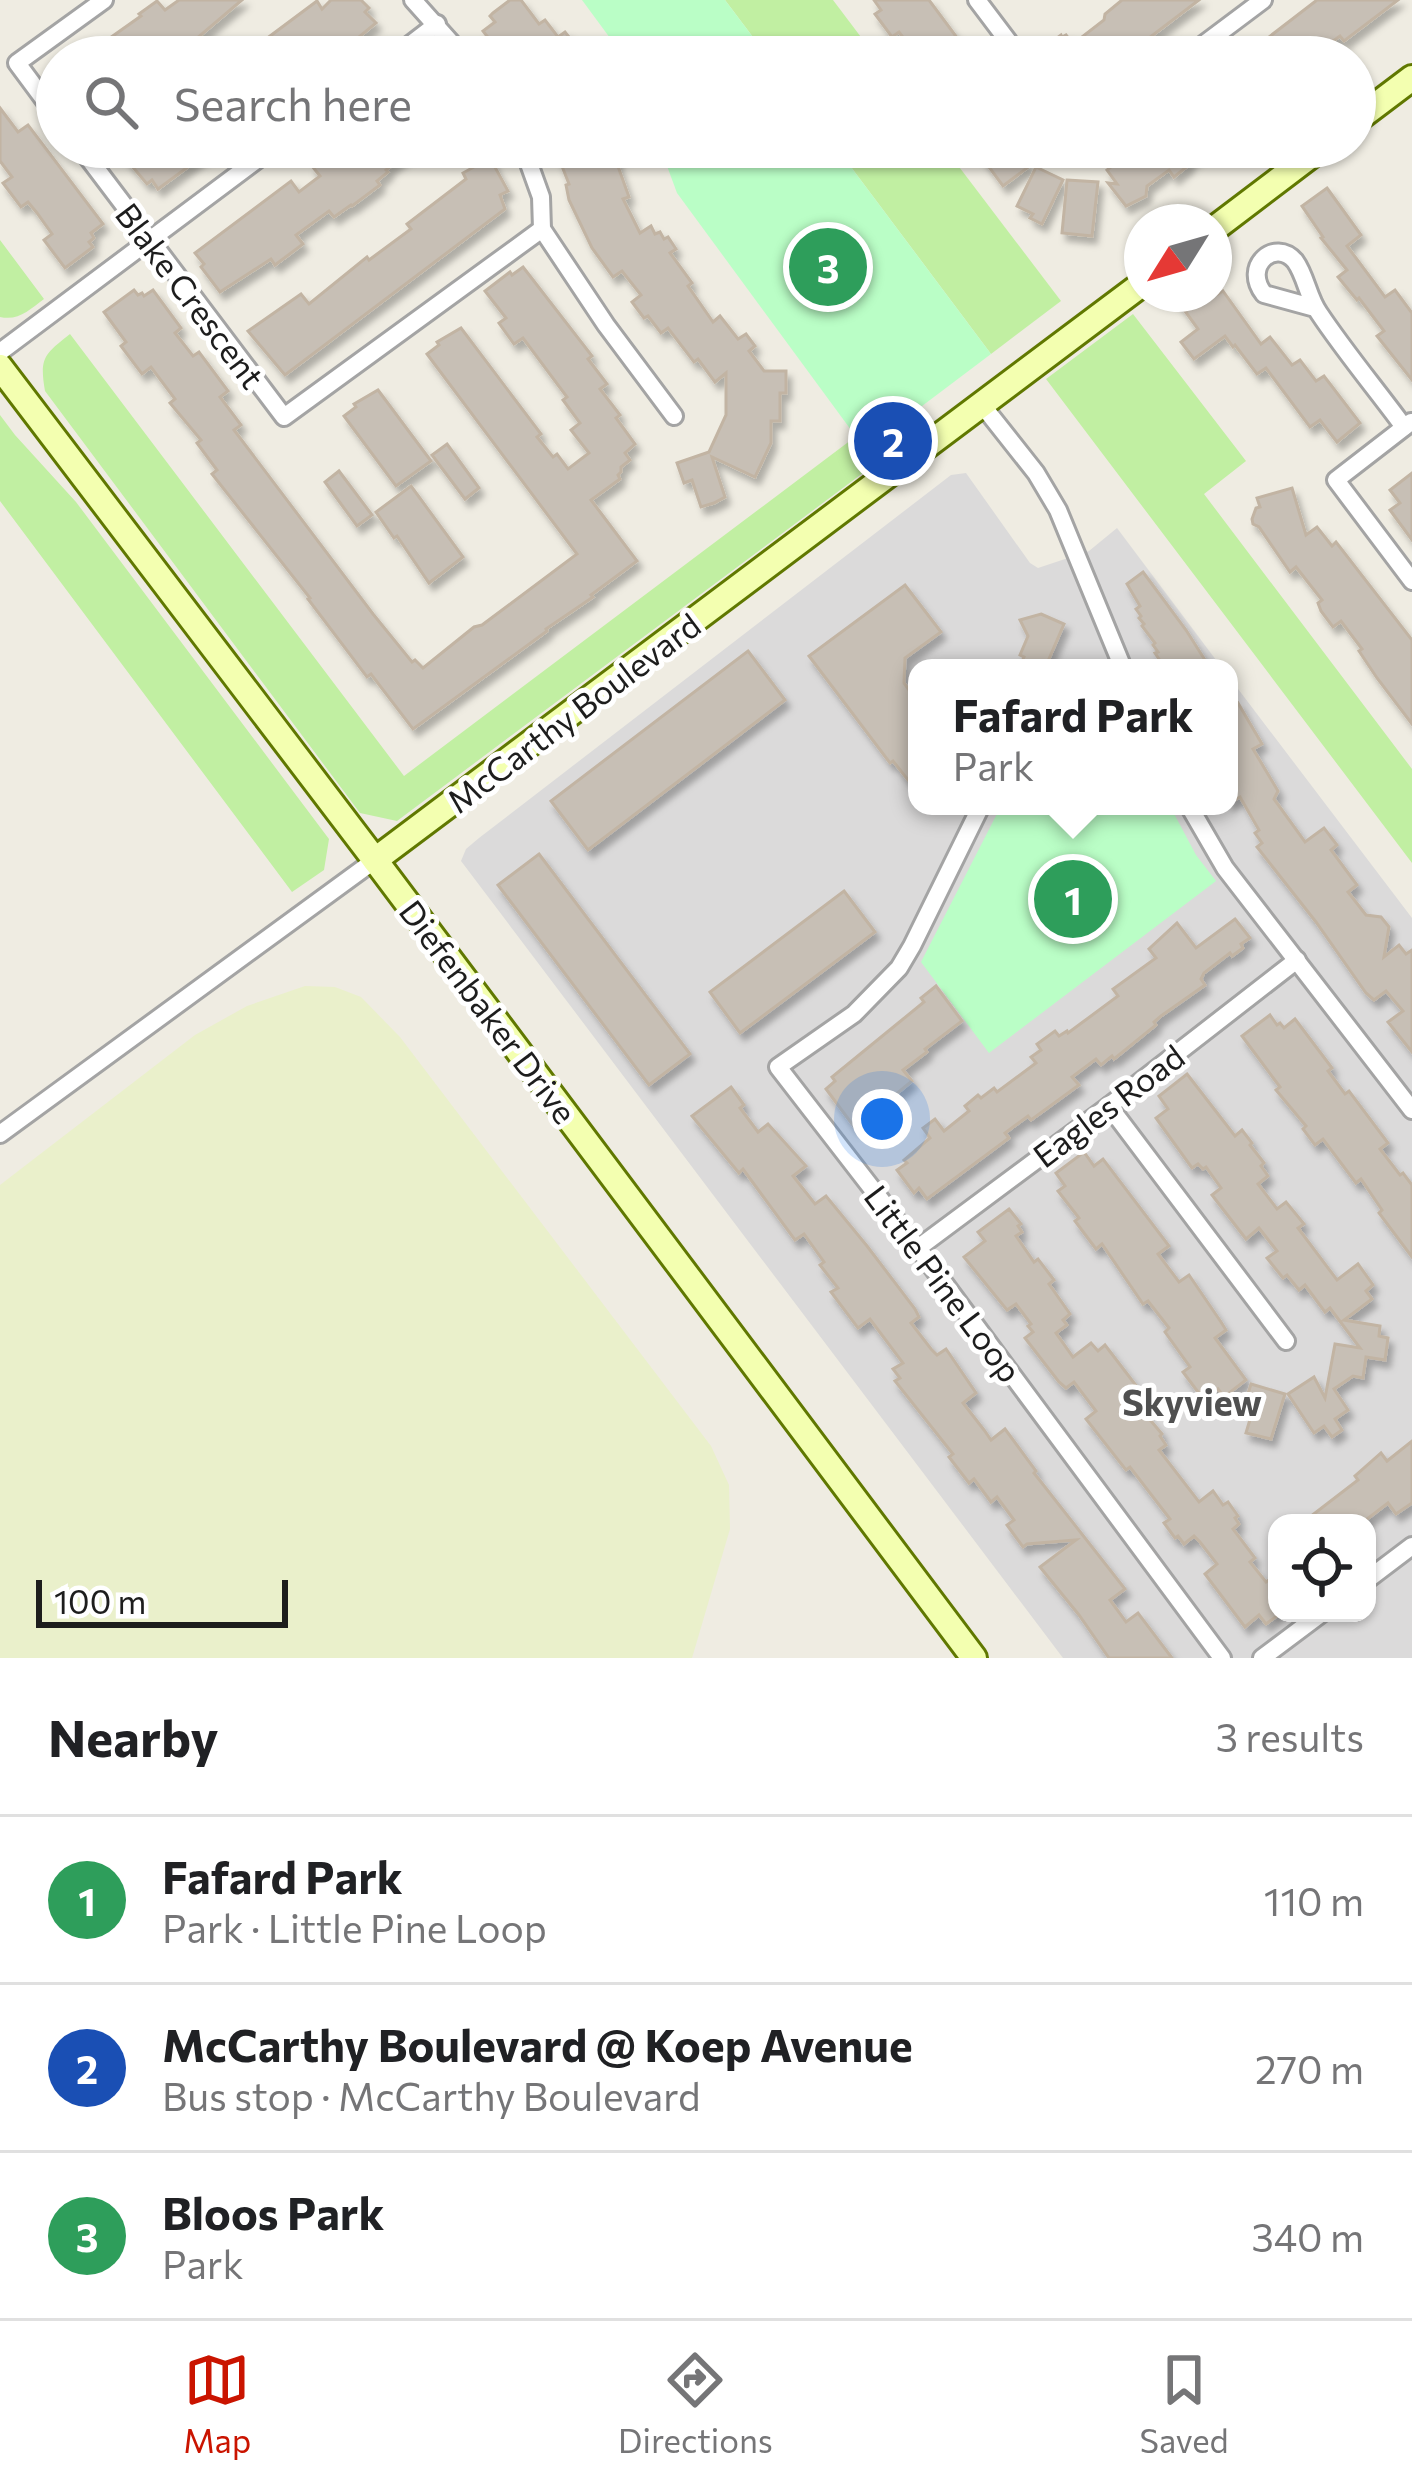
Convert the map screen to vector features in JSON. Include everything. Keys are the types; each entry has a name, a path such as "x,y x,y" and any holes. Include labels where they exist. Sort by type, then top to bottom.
{"main road":[{"path":"1376,106 1412,78"},
{"path":"1232,215 1294,168"},
{"name":"McCarthy Boulevard","path":"375,860 1124,298"},
{"name":"Diefenbaker Drive","path":"0,367 974,1658"}],"street":[{"path":"54,36 104,0"},
{"path":"413,0 447,36"},
{"path":"977,0 1004,36"},
{"path":"1215,36 1263,0"},
{"path":"421,36 437,24"},
{"path":"36,49 17,63 36,89"},
{"name":"Blake Crescent","path":"96,168 284,417 542,229"},
{"path":"0,352 246,168"},
{"path":"531,168 541,197 542,229 674,416"},
{"path":"1316,308 1408,424 1336,481 1412,581"},
{"path":"983,406 1036,473 1058,510 1119,659"},
{"name":"Little Pine Loop","path":"976,815 899,968 854,1014 778,1066 1222,1658"},
{"path":"1194,815 1225,868 1412,1110"},
{"name":"McCarthy Boulevard","path":"0,1134 375,860"},
{"name":"Eagles Road","path":"918,1248 1297,960"},
{"path":"1109,1106 1286,1341"},
{"path":"1376,1573 1412,1546"},
{"path":"1262,1658 1310,1622"}],"shaded area":[{"path":"966,473 1038,568 1089,551 1117,528 1215,659 908,659 908,815 1238,815 1238,689 1412,918 1412,1658 1063,1658 461,861 466,849 951,475"}],"green space":[{"path":"582,0 725,0 752,36 609,36"},
{"path":"725,0 833,0 860,36 752,36"},
{"path":"668,168 852,168 991,354 865,449 677,193"},
{"path":"852,168 960,168 1061,301 991,354"},
{"path":"0,240 44,299 13,317 0,317"},
{"path":"1133,314 1246,461 1204,494 1412,769 1412,863 1046,379"},
{"path":"70,334 404,776 855,437 875,464 397,821 360,813 45,391 46,357"},
{"path":"0,415 76,502 329,839 324,870 292,892 0,501"},
{"path":"996,815 1175,815 1216,881 989,1053 921,962"},
{"path":"305,986 335,987 361,997 400,1037 711,1446 729,1485 730,1529 692,1658 0,1658 0,1185 195,1035 247,1006"}],"building":[{"path":"179,0 242,0 200,36 113,36 157,1 165,10"},
{"path":"331,0 361,0 376,23 360,36 270,36 317,1 322,9"},
{"path":"510,0 521,0 539,24 545,20 557,36 487,36 483,31 495,22 490,16"},
{"path":"874,0 929,0 956,36 902,36 899,32 891,36 875,14 881,10"},
{"path":"1122,0 1199,0 1152,36 1083,36"},
{"path":"1317,0 1398,0 1351,36 1270,36"},
{"path":"0,108 18,132 28,125 36,136 36,168 61,168 103,224 91,233 93,247 65,268 44,240 52,234 37,213 28,202 21,207 3,183 12,177 0,161"},
{"path":"134,168 186,168 158,189 152,180 147,184"},
{"path":"314,168 389,168 377,181 380,185 352,206 334,217 329,211 296,235 303,244 275,265 271,259 220,292 195,253 291,181 299,192 320,176"},
{"path":"495,168 508,191 500,195 505,209 285,375 248,331 301,294 309,304 367,257 369,260 466,179 463,173"},
{"path":"563,168 619,168 629,197 623,199 640,233 651,226 655,234 668,237 676,249 670,253 713,322 720,316 738,339 746,334 755,346 749,351 764,371 786,371 780,421 771,421 771,443 755,477 712,457 725,497 714,503 701,507 692,480 684,483 677,463 709,452 726,415 726,373 715,382 668,328 661,333 648,316 644,318 632,302 641,295 622,271 613,277 592,248 569,200"},
{"path":"990,168 1027,168 1003,186"},
{"path":"1036,168 1063,180 1042,224 1017,206"},
{"path":"1110,168 1185,168 1174,177 1169,170 1147,186 1146,196 1130,204 1124,204 1108,183 1117,184"},
{"path":"1067,180 1098,182 1092,236 1062,233"},
{"path":"1327,188 1361,235 1347,246 1385,297 1395,290 1412,313 1412,380 1377,336 1384,331 1338,277 1347,270 1302,206"},
{"path":"523,267 592,356 588,359 607,384 600,389 635,444 625,453 630,460 621,467 620,479 591,500 637,561 413,729 371,674 367,677 212,474 217,470 197,443 201,440 170,403 175,399 151,367 142,374 104,312 134,290 144,296 153,290 181,328 175,333 193,356 199,352 228,391 220,397 241,425 234,430 373,614 412,662 423,668 577,554 427,354 461,328 553,457 557,454 568,469 589,453 571,430 580,423 563,400 567,397 523,338 514,344 499,323 506,318 485,291"},
{"path":"1232,304 1261,344 1270,337 1292,365 1300,360 1316,381 1324,376 1360,423 1337,442 1320,420 1310,427 1266,368 1257,374 1225,336 1194,359 1181,342 1198,329 1186,312 1232,312"},
{"path":"378,390 431,461 396,486 344,416"},
{"path":"447,444 479,488 465,499 432,455"},
{"path":"339,471 372,515 357,526 325,482"},
{"path":"1412,473 1412,540 1390,510 1400,503 1390,490"},
{"path":"411,486 463,557 429,583 376,512"},
{"path":"1292,488 1306,535 1317,527 1332,546 1336,542 1412,640 1412,724 1341,621 1333,627 1321,611 1318,603 1322,600 1296,567 1290,572 1253,524 1260,507 1257,498"},
{"path":"1143,572 1204,659 1159,659 1127,584"},
{"path":"905,585 941,632 905,658 908,780 890,763 809,656"},
{"path":"1041,614 1064,624 1049,659 1020,655 1028,636 1020,620"},
{"path":"748,651 785,700 588,850 551,801"},
{"path":"1238,703 1262,744 1253,749 1278,791 1274,799 1305,842 1324,828 1337,845 1331,850 1357,885 1348,892 1366,915 1381,917 1389,927 1384,957 1399,945 1406,954 1412,950 1412,1052 1388,1022 1403,1011 1386,991 1374,1000 1366,993 1257,847 1262,843 1255,833 1259,830 1240,797"},
{"path":"539,854 690,1054 649,1085 498,885"},
{"path":"844,891 875,932 740,1033 710,992"},
{"path":"1235,919 1250,938 1241,944 1243,948 1204,973 1205,985 1161,1016 1114,1059 1101,1065 1096,1059 1072,1077 1079,1085 1005,1133 1009,1138 927,1199 919,1188 914,1193 897,1170 930,1138 923,1128 935,1119 944,1131 969,1111 965,1106 978,1095 981,1098 994,1088 997,1092 1036,1063 1031,1057 1041,1050 1037,1044 1055,1031 1059,1036 1068,1033 1118,996 1113,989 1156,958 1149,949 1177,923 1196,948"},
{"path":"936,986 962,1021 903,1070 912,1081 855,1128 826,1089 835,1081 832,1077 924,1002 921,998"},
{"path":"1270,1015 1284,1028 1295,1019 1332,1068 1328,1071 1345,1094 1349,1091 1388,1143 1380,1149 1412,1185 1412,1257 1361,1179 1356,1183 1323,1139 1315,1145 1242,1036"},
{"path":"1187,1074 1235,1136 1242,1130 1252,1143 1268,1176 1258,1184 1277,1209 1286,1202 1304,1224 1298,1228 1337,1280 1358,1264 1373,1285 1366,1291 1372,1299 1344,1320 1380,1326 1379,1336 1388,1338 1385,1360 1366,1357 1363,1378 1353,1376 1334,1389 1348,1410 1335,1419 1342,1430 1332,1437 1324,1426 1314,1433 1288,1394 1314,1377 1325,1398 1335,1344 1360,1348 1330,1308 1325,1312 1305,1285 1299,1290 1287,1275 1283,1278 1267,1258 1277,1251 1259,1228 1246,1239 1212,1195 1221,1188 1206,1167 1192,1168 1156,1118 1168,1109 1159,1096"},
{"path":"731,1087 758,1132 768,1124 806,1166 793,1176 815,1204 826,1196 867,1246 915,1309 919,1317 911,1323 931,1349 937,1355 946,1349 976,1393 963,1403 991,1440 1005,1429 1125,1589 1110,1600 1126,1622 1138,1613 1172,1658 1109,1658 1040,1567 1076,1540 1023,1547 1007,1525 1014,1520 997,1497 991,1502 974,1479 969,1483 949,1457 953,1454 895,1381 900,1378 893,1369 903,1363 870,1319 858,1328 831,1292 838,1288 804,1234 795,1240 743,1169 739,1173 692,1116"},
{"path":"1084,1152 1094,1166 1103,1159 1169,1246 1158,1254 1179,1282 1189,1275 1226,1330 1215,1338 1246,1380 1224,1397 1218,1389 1204,1400 1183,1372 1190,1367 1165,1332 1169,1328 1148,1301 1143,1304 1102,1244 1096,1249 1075,1221 1079,1218 1058,1191 1065,1186 1056,1173"},
{"path":"1009,1209 1021,1224 1022,1232 1016,1236 1054,1280 1049,1284 1070,1314 1063,1320 1067,1325 1056,1333 1073,1357 1091,1343 1098,1351 1105,1345 1144,1396 1135,1402 1162,1434 1166,1445 1159,1450 1199,1502 1213,1491 1238,1516 1239,1524 1233,1529 1255,1558 1250,1562 1268,1581 1269,1622 1266,1624 1259,1615 1245,1627 1205,1574 1217,1564 1194,1536 1184,1544 1175,1538 1164,1523 1170,1519 1086,1419 1096,1411 1074,1382 1066,1388 1059,1382 1025,1338 1033,1332 1031,1324 1016,1304 1007,1310 964,1257 985,1241 978,1232"},
{"path":"1251,1384 1285,1394 1271,1439 1246,1433 1254,1406 1245,1403"},
{"path":"1412,1441 1412,1503 1396,1514 1388,1503 1374,1514 1314,1514 1358,1480 1355,1476 1381,1453 1387,1461"}],"place":[{"name":"Bloos Park","path":"828,267"},
{"name":"McCarthy Boulevard @ Koep Avenue","path":"893,441"},
{"name":"Fafard Park","path":"1073,899"}],"district":[{"name":"Skyview","path":"1192,1401"}]}
